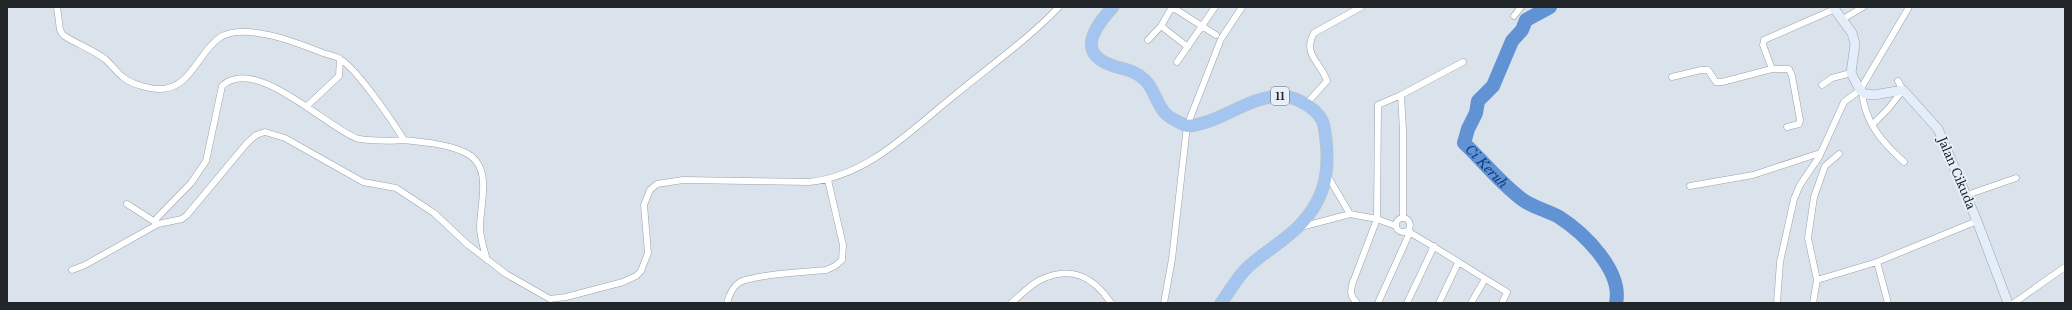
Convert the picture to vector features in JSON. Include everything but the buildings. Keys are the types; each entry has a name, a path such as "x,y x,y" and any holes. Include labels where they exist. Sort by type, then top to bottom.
{"highway":[{"path":"1113,7 1098,25 1091,37 1090,43 1094,53 1104,62 1129,69 1136,73 1152,88 1165,114 1187,126"},
{"name":"11","path":"1187,126 1202,123 1242,106 1269,98 1290,97 1306,104 1323,122 1326,139 1327,175 1320,196 1309,215 1297,228 1247,267 1221,303"}],"street":[{"path":"57,7 58,18 63,35 105,59 125,79 159,90 180,84 197,65 206,50 218,38 231,33 253,32 304,45 340,59 354,72 393,122 404,140"},
{"path":"127,204 156,222 182,219 247,143 256,135 265,132 285,138 363,182 396,188 434,213 487,260 506,274 550,299 566,297 623,282 636,276 641,271 648,253 644,205 650,190 657,184 683,180 809,182 828,180 851,171 882,154 1024,40 1059,7"},
{"path":"1148,40 1161,26 1172,7 1216,35"},
{"path":"1164,303 1172,259 1187,126 1221,39 1242,7"},
{"path":"1306,104 1327,81 1311,54 1310,40 1314,33 1361,7"},
{"path":"1514,16 1521,7"},
{"path":"1843,19 1863,7"},
{"path":"1776,303 1780,262 1794,199 1800,185 1820,153 1844,102 1861,91 1909,7"},
{"path":"1177,62 1202,27 1213,8"},
{"path":"1772,69 1763,45 1764,40 1834,8 1852,33 1855,44 1852,73 1861,91 1869,122 1885,146 1904,162"},
{"path":"1161,26 1188,47"},
{"path":"307,106 339,76 340,59"},
{"path":"1357,303 1352,298 1352,287 1377,219 1376,108 1378,105 1401,95 1463,62"},
{"path":"1672,77 1701,70 1708,70 1716,82 1722,82 1772,69 1789,69 1792,76 1800,120 1799,124 1787,127"},
{"path":"1822,86 1832,78 1852,73"},
{"path":"72,270 85,265 156,222 191,183 206,161 222,86 226,82 244,77 252,78 307,106 347,134 358,139 404,140 446,146 465,152 477,162 484,181 480,228 487,260"},
{"path":"1898,81 1903,90"},
{"path":"1861,91 1874,95 1903,90"},
{"path":"1874,123 1888,109 1903,90"},
{"name":"Jalan Cikuda","path":"1903,90 1938,129 1967,195 2008,303"},
{"path":"1401,95 1403,218"},
{"path":"1690,186 1753,175 1820,153"},
{"path":"1813,303 1817,280 1808,238 1814,197 1825,166 1838,154"},
{"path":"1327,175 1350,214"},
{"path":"1967,195 2016,178"},
{"path":"727,303 729,294 739,283 752,278 826,270 835,266 842,260 843,245 828,180"},
{"path":"1297,228 1350,214 1377,219 1396,226 1400,231 1409,232 1434,246 1458,263 1507,292 1502,303"},
{"path":"1396,226 1398,219 1403,218"},
{"path":"1378,303 1409,232 1409,222 1403,218"},
{"path":"1817,280 1877,262 1977,221"},
{"path":"1407,303 1434,246"},
{"path":"1877,262 1888,303"},
{"path":"1439,303 1458,263"},
{"path":"2014,303 2065,267"},
{"path":"1011,303 1040,280 1062,273 1074,273 1086,277 1111,303"},
{"path":"1470,303 1485,279"}],"waterway":[{"name":"Ci Keruh","path":"1550,7 1526,20 1522,30 1512,41 1493,86 1478,101 1476,113 1468,129 1464,143 1515,194 1532,205 1559,217 1590,243 1600,254 1614,278 1617,291 1616,303"}]}
